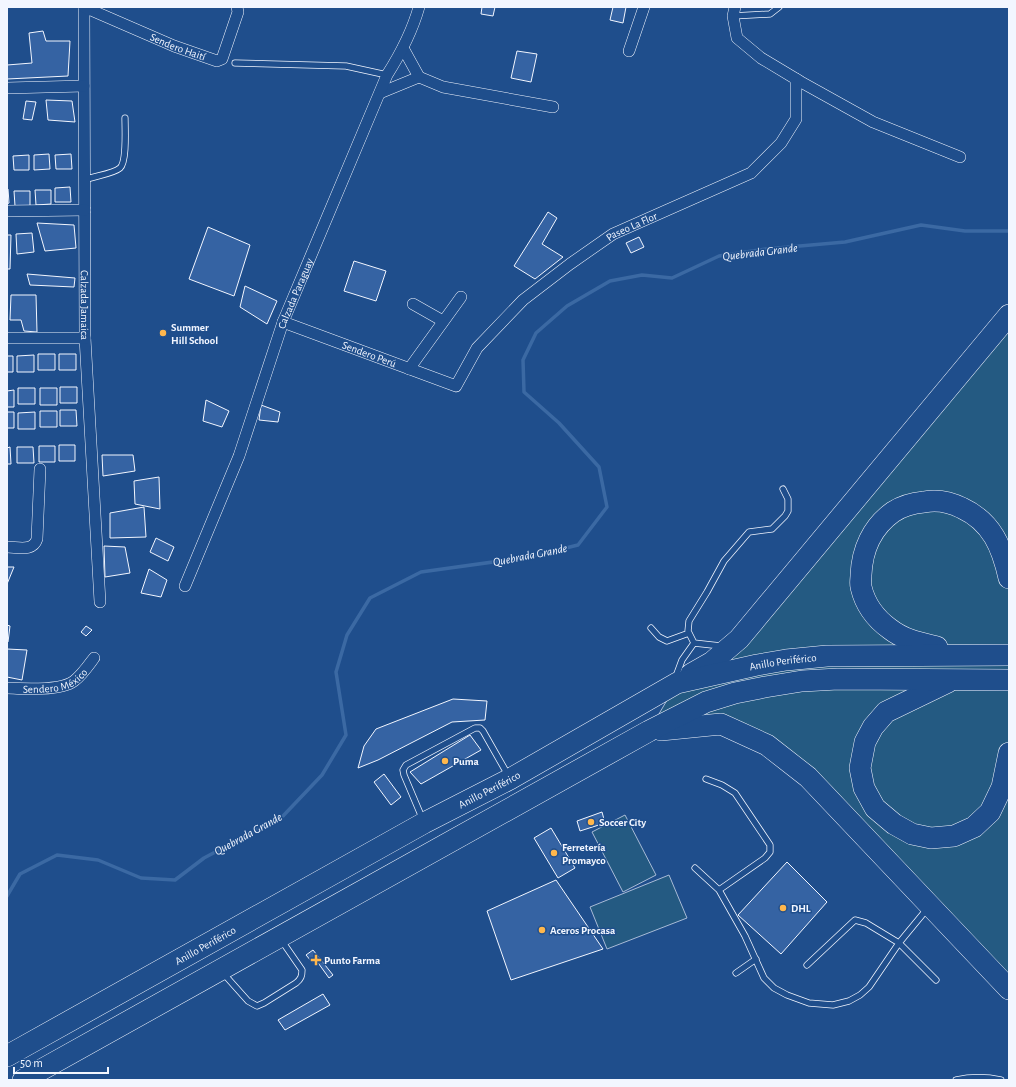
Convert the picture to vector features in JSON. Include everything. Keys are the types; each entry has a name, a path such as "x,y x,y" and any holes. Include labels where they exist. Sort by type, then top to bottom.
{"highway":[{"path":"675,683 712,662 739,639 1009,315"},
{"path":"975,655 910,641 890,629 871,611 861,586 861,564 866,545 876,527 893,512 910,504 933,500 952,503 972,512 986,525 997,540 1004,557 1009,578"},
{"name":"Anillo Periférico","path":"7,1056 424,823 510,779 675,683 757,665 786,660 827,656 1009,655"},
{"name":"Anillo Periférico","path":"23,1080 648,731 706,702 765,687 802,681 838,679 1009,680"},
{"path":"952,680 886,712 864,742 860,768 864,788 875,808 894,824 912,834 932,838 954,836 974,827 990,812 1002,787 1009,753"},
{"path":"648,731 722,724 767,745 808,777 1009,989"}],"street":[{"name":"Sendero Haití","path":"84,7 174,46 217,61 222,59 238,12 237,7"},
{"name":"Calzada Jamaica","path":"84,7 85,338 100,602"},
{"name":"Calzada Paraguay","path":"185,586 239,456 283,322 380,93 413,26 419,7"},
{"path":"629,51 644,7"},
{"path":"734,12 737,38 761,58 873,122 960,157"},
{"path":"403,48 419,77 443,87 553,107"},
{"path":"380,93 419,77"},
{"name":"Paseo La Flor","path":"456,386 477,348 523,300 570,264 613,234 751,173 781,143 796,119 796,79"},
{"path":"7,88 84,86"},
{"path":"7,211 85,210"},
{"path":"409,369 461,297"},
{"path":"414,304 443,321"},
{"name":"Sendero Perú","path":"283,322 456,386"},
{"path":"7,338 85,338"},
{"path":"7,547 30,547 36,544 40,469"},
{"name":"Sendero México","path":"7,688 20,689 60,687 74,682 84,672 94,658"}],"lane":[{"path":"734,12 770,14 779,7"},
{"path":"235,63 346,66 388,75"},
{"path":"84,180 110,173 121,167 123,164 125,118"},
{"path":"694,643 689,633 689,621 724,561 749,532 772,529 786,516 788,511 788,499 783,489"},
{"path":"651,628 659,637 667,640 689,633"},
{"path":"694,643 729,647"},
{"path":"675,683 677,671 682,660 694,643"},
{"path":"424,823 403,770 406,765 475,728 480,728 483,731 510,779"},
{"path":"706,779 722,785 734,793 770,845 770,852 765,858 719,890"},
{"path":"695,868 719,890 745,936 764,978 774,988 787,995 810,1003 833,1005 849,1001 860,995 869,987 899,943 930,906"},
{"path":"807,964 855,920 866,923 899,943 936,980"},
{"path":"220,970 248,1001 257,1006 264,1003 296,983 300,980 302,975 302,970 279,938"},
{"path":"736,973 756,959"},
{"path":"956,1080 964,1078 992,1078 1001,1080"}],"shaded area":[{"path":"1009,315 1009,989 808,777 721,724 649,731 677,683 712,662"},
{"path":"625,815 656,875 623,892 592,832"},
{"path":"669,875 687,918 607,949 590,907"}],"building":[{"path":"482,7 495,7 493,16 481,14"},
{"path":"613,7 626,7 623,23 610,20"},
{"path":"43,31 46,41 70,41 68,76 7,79 7,65 32,63 29,33"},
{"path":"517,51 537,54 531,82 511,78"},
{"path":"46,100 72,101 75,122 48,120"},
{"path":"26,101 36,102 32,120 23,119"},
{"path":"49,154 50,169 34,170 34,155"},
{"path":"71,154 72,169 56,169 55,155"},
{"path":"29,155 29,170 14,170 13,156"},
{"path":"70,187 71,202 55,202 55,188"},
{"path":"7,189 9,203 7,204"},
{"path":"35,190 51,190 51,204 36,205"},
{"path":"14,191 30,191 30,206 15,206"},
{"path":"548,212 557,218 542,244 563,257 535,279 514,266"},
{"path":"37,223 74,225 76,248 45,251"},
{"path":"208,227 250,245 234,296 189,279"},
{"path":"32,233 34,252 17,254 16,234"},
{"path":"7,235 11,235 10,269 7,269"},
{"path":"639,237 644,247 631,253 626,243"},
{"path":"354,261 386,271 376,301 344,291"},
{"path":"27,274 75,278 74,287 30,285"},
{"path":"245,286 277,301 267,324 240,307"},
{"path":"11,295 36,295 37,332 24,331 21,320 10,320"},
{"path":"38,354 55,354 55,370 38,370"},
{"path":"59,354 76,354 76,370 59,370"},
{"path":"34,355 34,372 17,372 17,356"},
{"path":"7,356 13,356 13,372 7,372"},
{"path":"60,387 77,387 77,403 60,403"},
{"path":"18,388 35,388 35,404 18,404"},
{"path":"40,388 57,388 57,405 40,405"},
{"path":"14,390 14,407 7,407 7,391"},
{"path":"206,400 229,411 222,427 203,421"},
{"path":"261,405 280,412 278,422 259,420"},
{"path":"60,410 76,410 77,426 60,426"},
{"path":"40,411 57,411 57,427 40,427"},
{"path":"7,412 14,412 14,428 7,428"},
{"path":"35,412 35,429 18,429 18,413"},
{"path":"59,445 75,445 75,461 59,461"},
{"path":"39,446 55,446 55,462 39,462"},
{"path":"10,447 11,464 7,464 7,448"},
{"path":"17,447 33,447 34,463 17,463"},
{"path":"102,455 133,455 135,471 103,476"},
{"path":"159,477 160,509 135,504 134,481"},
{"path":"144,507 146,537 110,538 110,513"},
{"path":"156,538 174,547 168,561 150,552"},
{"path":"104,546 125,547 130,573 105,577"},
{"path":"7,567 14,567 7,584"},
{"path":"149,569 167,580 161,597 141,593"},
{"path":"7,625 10,626 8,642 7,641"},
{"path":"86,626 92,630 86,636 81,632"},
{"path":"7,649 27,650 22,680 7,677"},
{"path":"453,699 487,701 485,720 452,722 378,760 358,768 364,746 376,729"},
{"name":"Puma","path":"470,735 481,750 421,784 410,772"},
{"path":"384,774 401,797 391,805 374,782"},
{"name":"Soccer City","path":"602,812 605,823 580,831 577,821"},
{"name":"Ferretería Promayco","path":"551,828 575,868 558,878 534,838"},
{"name":"DHL","path":"787,862 827,902 781,954 738,915"},
{"name":"Aceros Procasa","path":"556,880 603,949 511,980 487,911"},
{"path":"313,950 333,975 329,978 316,960 312,962 306,955"},
{"path":"323,994 330,1005 285,1030 278,1020"}],"waterway":[{"name":"Quebrada Grande","path":"7,896 20,874 57,855 98,860 141,878 175,880 204,858 283,816 322,775 346,735 336,672 347,635 370,598 421,572 529,557 578,545 607,507 599,467 559,423 524,392 523,360 536,333 567,306 610,281 642,275 672,278 719,256 766,249 845,242 921,225 965,231 1009,231"}],"place":[{"name":"Summer Hill School","path":"163,333"},
{"name":"Puma","path":"445,761"},
{"name":"Soccer City","path":"591,822"},
{"name":"Ferretería Promayco","path":"554,853"},
{"name":"DHL","path":"783,908"},
{"name":"Aceros Procasa","path":"542,930"},
{"name":"Punto Farma","path":"316,960"}]}
